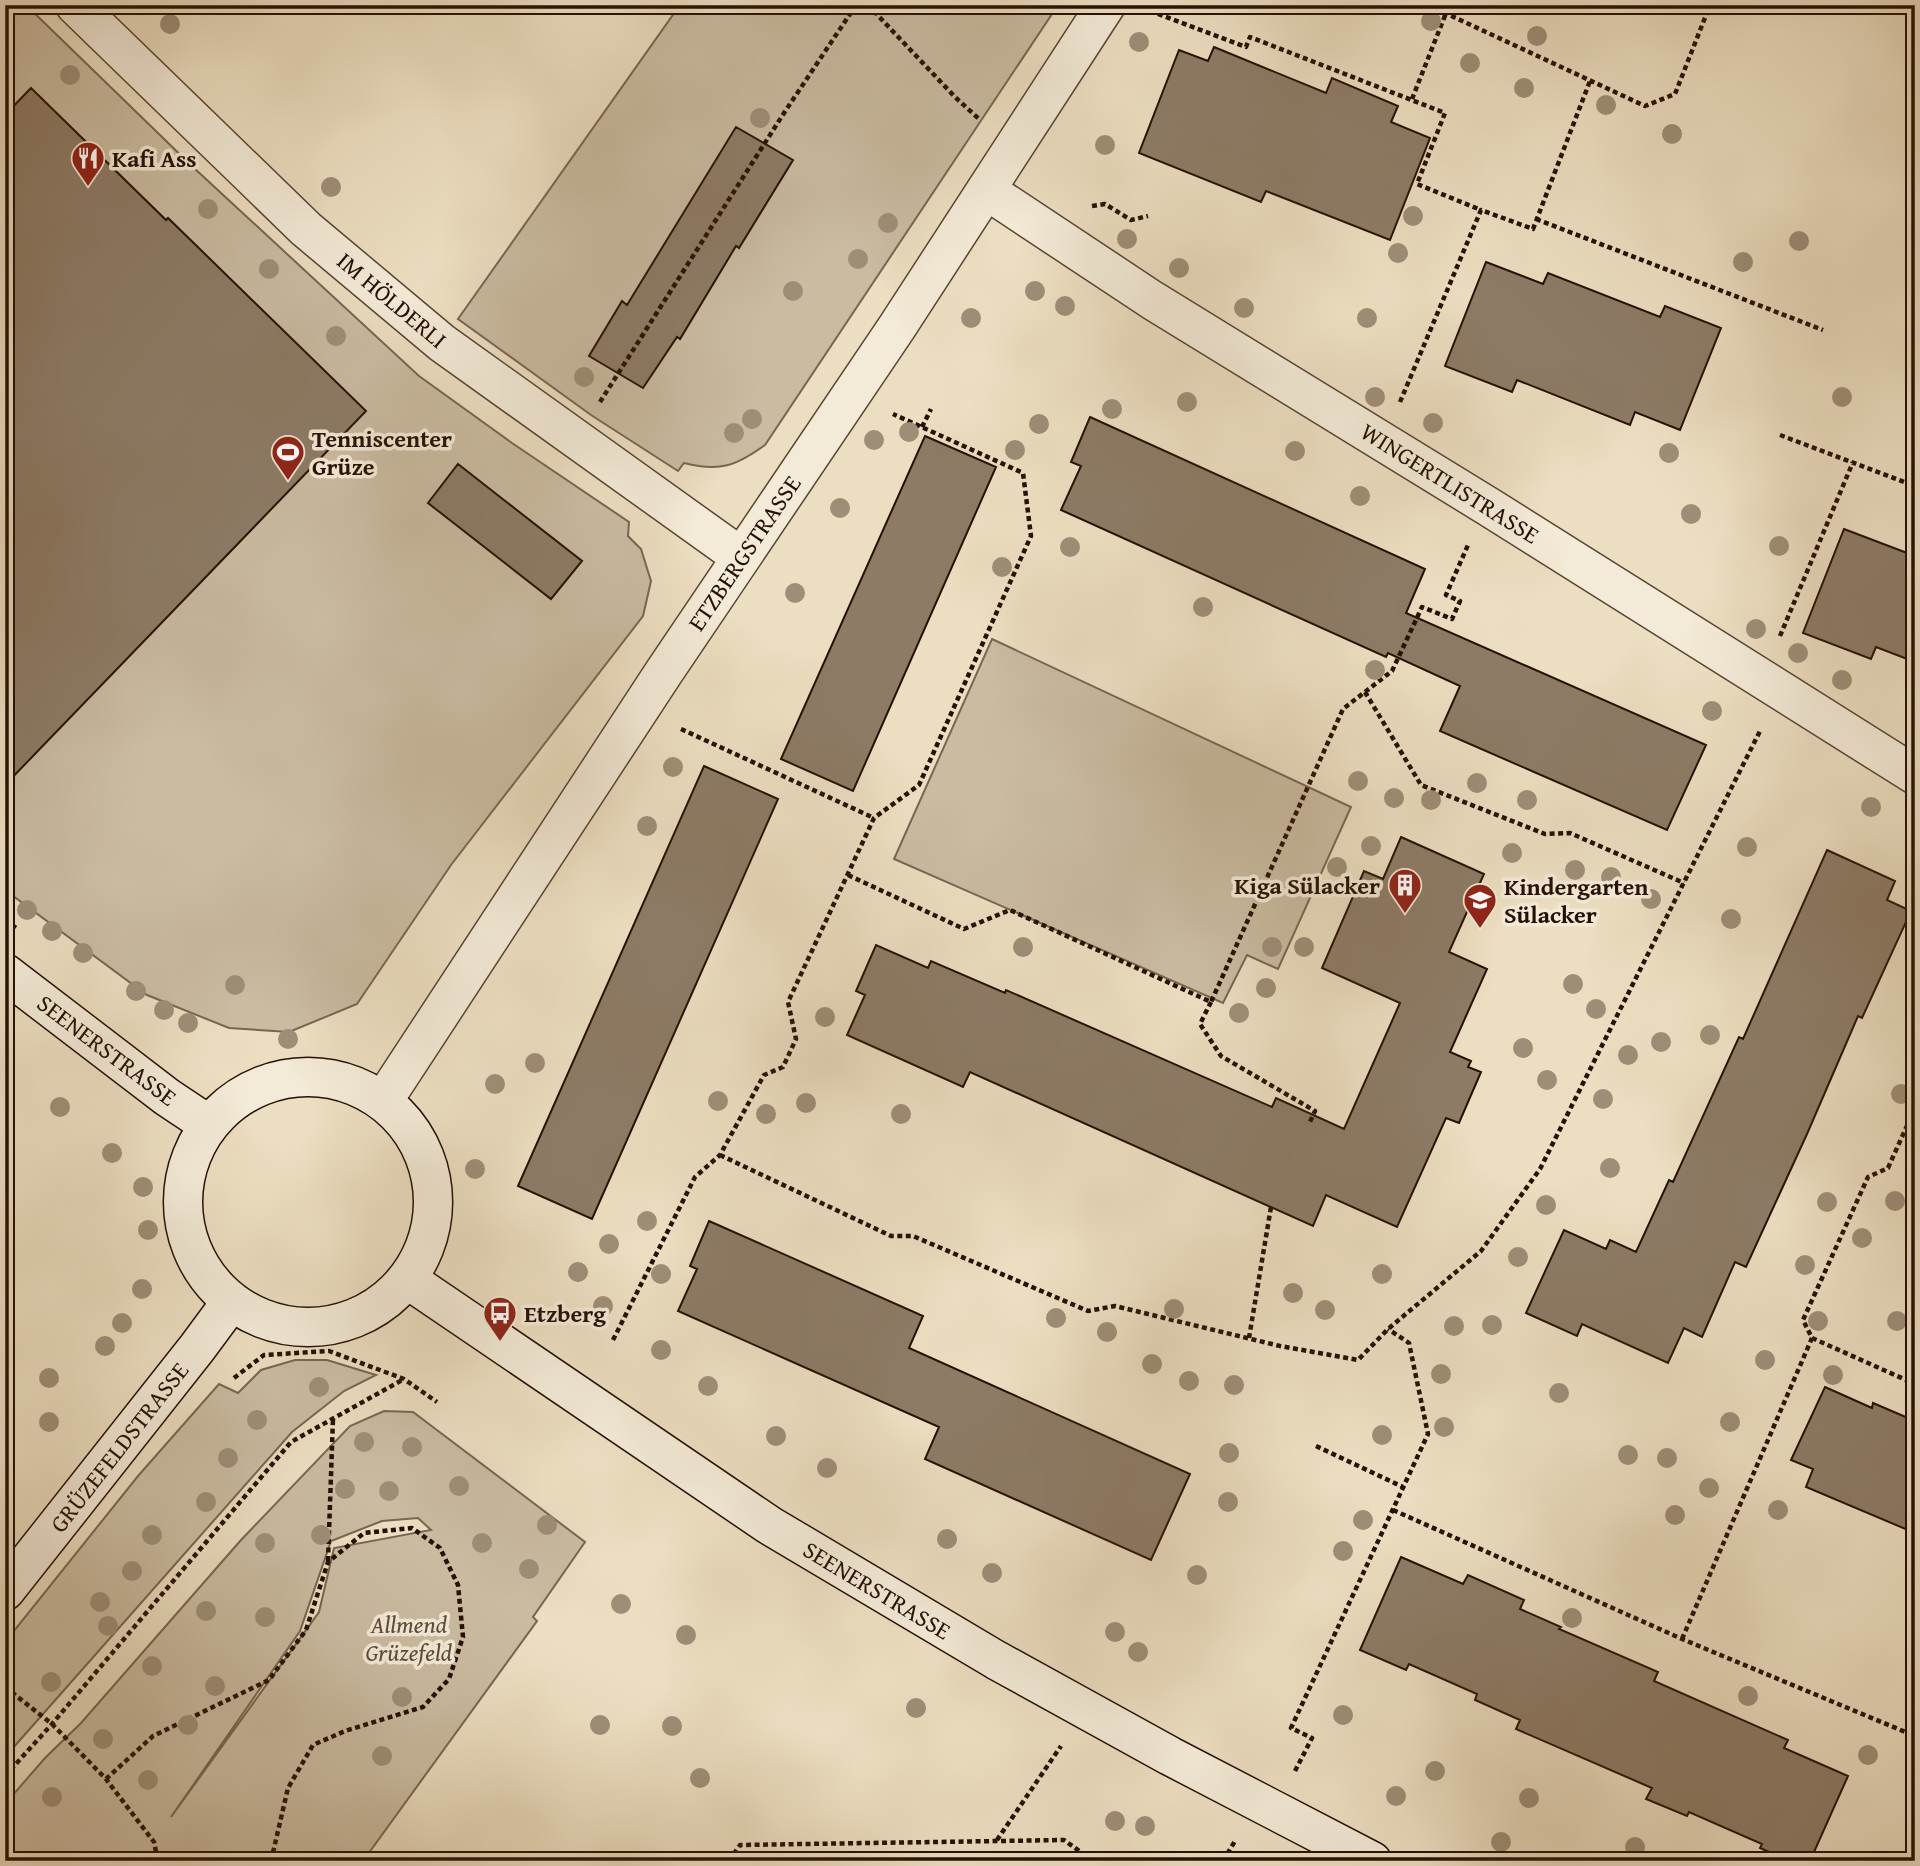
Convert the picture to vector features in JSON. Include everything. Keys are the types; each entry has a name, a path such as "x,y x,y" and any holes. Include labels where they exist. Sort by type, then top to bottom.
{"street":[{"name":"IM HÖLDERLI","path":"75,5 306,229 442,344 740,557"},
{"name":"ETZBERGSTRASSE","path":"383,1101 1106,5"},
{"name":"WINGERTLISTRASSE","path":"986,190 1152,300 1915,775"},
{"name":"SEENERSTRASSE","path":"5,974 167,1097 209,1125"},
{"path":"315,1076 354,1085 383,1101 406,1124 426,1160 433,1201 427,1243 407,1279 378,1306 343,1323 304,1328 265,1320 231,1302 204,1273 188,1238 183,1198 190,1160 209,1125 238,1098 275,1081 315,1076"},
{"name":"SEENERSTRASSE","path":"407,1279 769,1525 1020,1673 1170,1756 1372,1861"},
{"name":"GRÜZEFELDSTRASSE","path":"5,1591 231,1302"}],"path":[{"path":"598,404 856,5"},
{"path":"868,5 987,127"},
{"path":"1428,5 1645,106 1675,94 1710,5"},
{"path":"1150,11 1245,47 1250,37 1445,113 1417,184 1533,229 1590,81"},
{"path":"1412,99 1446,13"},
{"path":"1086,207 1105,204 1131,220 1148,216"},
{"path":"1383,442 1480,210"},
{"path":"1536,219 1823,330"},
{"path":"922,427 931,409"},
{"path":"613,1340 695,1177 720,1155 764,1074 783,1067 796,1039 788,1002 874,818 919,785 1031,536 1023,473 897,416"},
{"path":"1780,435 1915,486"},
{"path":"1762,680 1853,462"},
{"path":"1309,1124 1315,1111 1221,1056 1200,1024 1343,709 1392,671 1422,607 1452,619 1460,601 1446,596 1474,534"},
{"path":"1365,692 1421,785 1545,834 1570,833 1684,883"},
{"path":"674,725 874,818"},
{"path":"720,1155 891,1236 913,1236 1088,1311 1115,1306 1280,1346 1358,1360 1388,1329 1481,1251 1540,1169 1761,730"},
{"path":"848,874 964,929 1010,910 1211,1002"},
{"path":"1915,1108 1888,1168 1868,1177 1802,1320 1812,1338 1915,1384"},
{"path":"1249,1338 1271,1207"},
{"path":"1292,1776 1312,1738 1291,1728 1428,1434 1409,1343 1388,1329"},
{"path":"1682,1639 1812,1338"},
{"path":"233,1378 264,1355 329,1352 404,1379 437,1402"},
{"path":"5,1776 291,1441 404,1379"},
{"path":"106,1779 153,1736 269,1680 306,1630 328,1562 332,1418"},
{"path":"1316,1446 1403,1487"},
{"path":"1393,1510 1682,1639 1915,1736"},
{"path":"271,1861 288,1788 313,1745 345,1731 423,1707 449,1679 463,1637 458,1585 440,1548 412,1528 364,1533 328,1562"},
{"path":"5,1687 52,1724 106,1779 154,1842 158,1861"},
{"path":"997,1841 1062,1744"},
{"path":"729,1861 740,1844 1064,1840 1093,1861"},
{"path":"1223,1861 1235,1840"}],"green space":[{"name":"Tenniscenter Grüze","path":"5,5 26,5 194,168 419,376 629,522 628,536 641,549 651,581 643,616 451,865 357,1004 289,1032 229,1028 147,995 5,890"},
{"path":"673,5 1058,5 765,445 745,458 727,465 708,467 684,463 678,471 591,415 458,319 677,9"},
{"path":"992,639 1351,807 1278,969 1247,955 1223,1003 894,859"},
{"path":"295,1360 327,1360 376,1375 344,1391 292,1432 5,1757 5,1642 138,1476 219,1384 238,1393 261,1370"},
{"name":"Allmend Grüzefeld","path":"384,1411 413,1412 585,1542 533,1617 537,1621 363,1861 5,1861 5,1804 45,1758 81,1723 241,1540 350,1426","holes":["418,1518 431,1530 334,1548 319,1612 171,1817 300,1631 331,1541 382,1521"]}],"building":[{"path":"1214,47 1326,93 1332,78 1398,106 1391,122 1430,138 1390,240 1266,191 1261,202 1139,153 1179,50 1208,61"},
{"path":"31,88 366,411 5,785 5,115"},
{"path":"736,127 793,160 739,248 736,246 680,339 677,337 643,388 589,356 622,301 627,305"},
{"path":"1486,262 1543,284 1548,273 1660,317 1665,306 1721,328 1680,430 1635,412 1630,425 1517,380 1512,392 1445,366"},
{"path":"1090,417 1425,569 1406,613 1706,745 1667,830 1440,731 1460,686 1388,653 1386,657 1061,510 1081,466 1071,462"},
{"path":"925,436 996,467 853,791 781,759"},
{"path":"458,464 582,561 551,599 428,503"},
{"path":"1844,529 1915,556 1915,662 1876,647 1871,659 1803,633"},
{"path":"704,766 778,799 592,1219 518,1186"},
{"path":"1401,837 1484,874 1449,952 1487,969 1450,1052 1471,1061 1468,1067 1481,1072 1459,1123 1446,1118 1397,1227 1326,1195 1313,1226 970,1072 963,1087 847,1035 865,995 856,991 876,945 928,968 931,961 1005,993 1006,990 1272,1107 1276,1098 1344,1129 1400,1003 1322,968 1364,871 1383,879"},
{"path":"1827,850 1895,881 1887,900 1911,911 1862,1018 1858,1016 1746,1267 1735,1262 1702,1337 1684,1328 1668,1363 1582,1324 1577,1336 1526,1313 1564,1230 1606,1249 1610,1240 1636,1252 1669,1180 1673,1182 1739,1037 1743,1039"},
{"path":"709,1221 923,1316 909,1348 1190,1474 1151,1560 925,1459 939,1427 678,1311 697,1269 690,1266"},
{"path":"1825,1387 1872,1408 1873,1403 1915,1421 1915,1533 1806,1487 1813,1469 1791,1460"},
{"path":"1401,1557 1463,1584 1468,1575 1524,1600 1520,1609 1658,1672 1654,1681 1788,1740 1784,1748 1848,1776 1810,1861 1789,1861 1760,1848 1762,1844 1689,1812 1687,1816 1646,1799 1652,1788 1516,1729 1520,1720 1475,1700 1477,1694 1409,1664 1406,1670 1360,1650"}],"place":[{"name":"Kafi Ass","path":"88,188"},
{"name":"Tenniscenter Grüze","path":"288,482"},
{"name":"Kiga Sülacker","path":"1405,915"},
{"name":"Kindergarten Sülacker","path":"1480,930"},
{"name":"Etzberg","path":"500,1343"}]}
